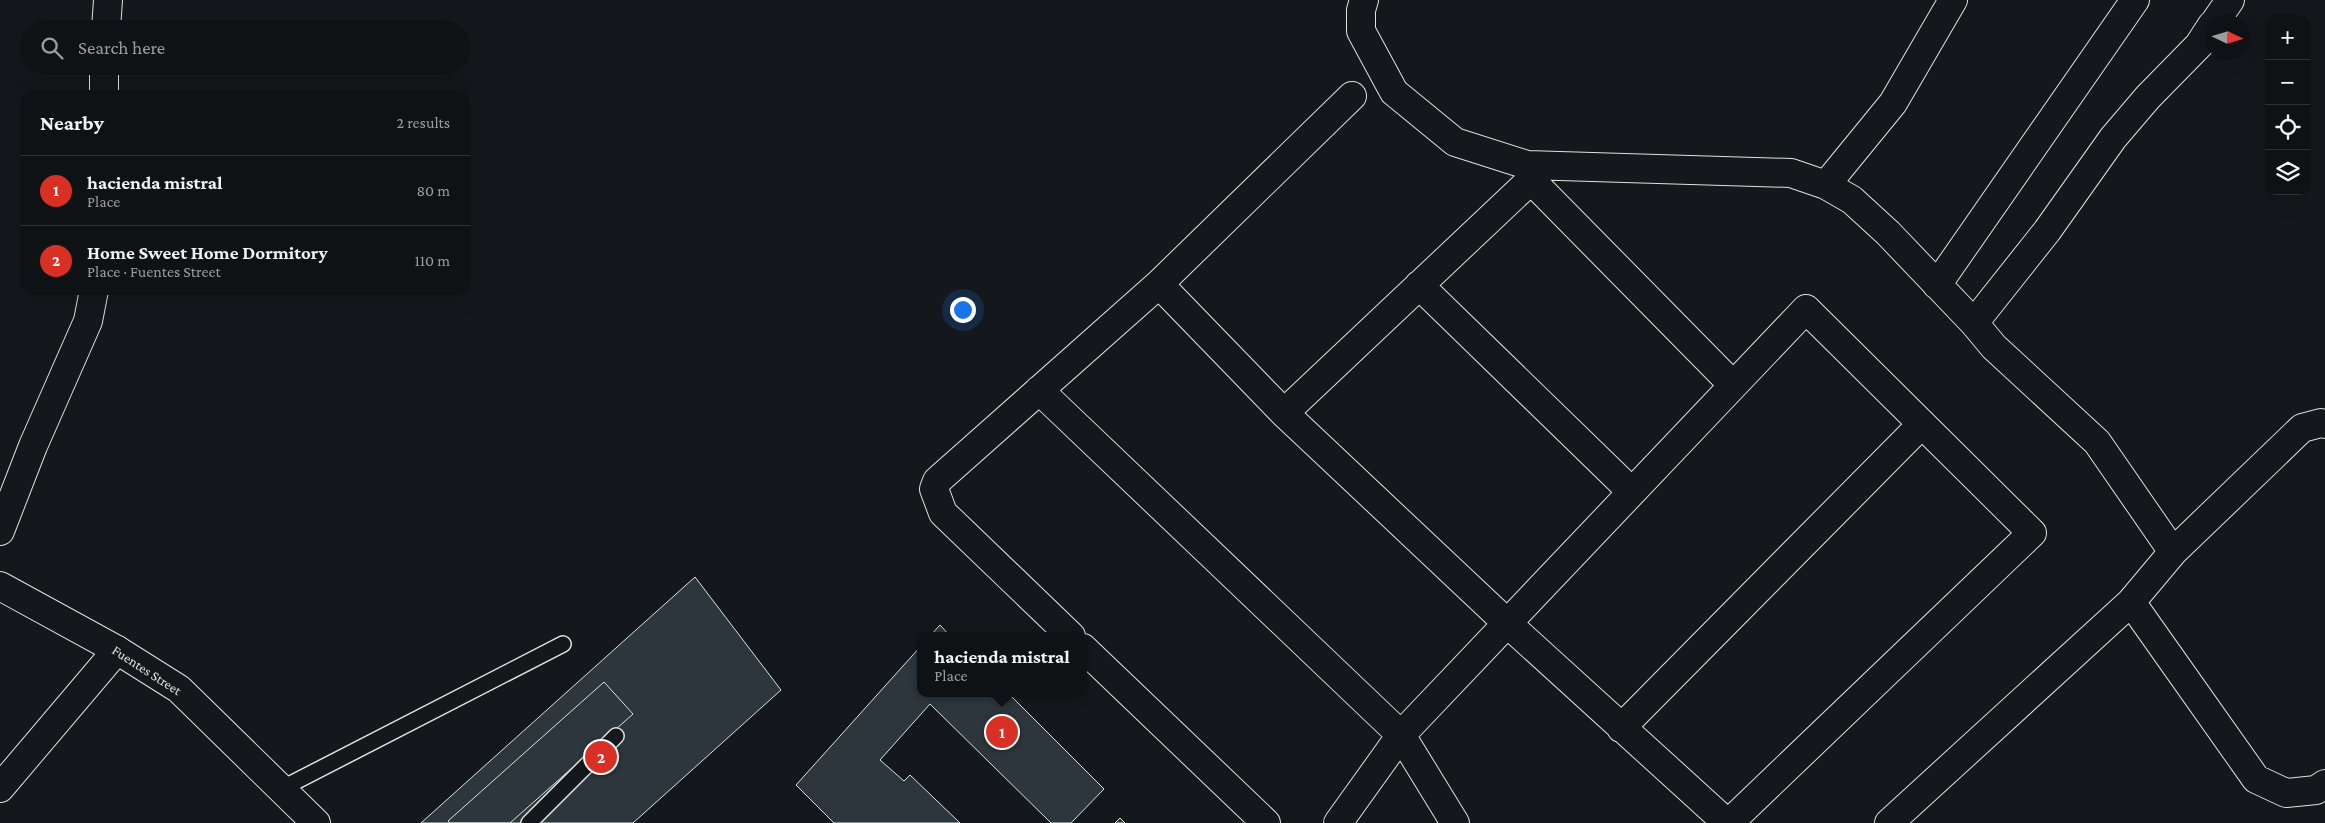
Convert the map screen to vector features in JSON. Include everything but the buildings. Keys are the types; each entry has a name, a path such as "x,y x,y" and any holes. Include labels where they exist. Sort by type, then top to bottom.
{"street":[{"path":"107,20 108,0"},
{"path":"1364,0 1361,10 1361,31 1394,92 1455,142 1527,165 1791,173 1826,185 1852,200 1938,285 2007,360 2097,442 2173,552"},
{"path":"1826,185 1893,103 1953,0"},
{"path":"1938,285 2135,0"},
{"path":"2220,15 2230,0"},
{"path":"1974,323 2047,231 2114,138 2148,97 2205,37"},
{"path":"104,75 104,90"},
{"path":"1067,632 943,513 934,489 937,481 1159,284 1352,96"},
{"path":"1284,413 1531,180 1734,385"},
{"path":"1159,284 1284,413 1507,623 1728,823 2032,533 1806,309 1507,623 1401,735 1338,823"},
{"path":"1419,285 1632,492"},
{"path":"0,531 33,446 88,321 93,295"},
{"path":"1039,390 1401,735 1456,823"},
{"path":"1889,823 2131,602 2173,552 2302,428 2321,423 2325,424"},
{"path":"1621,728 1922,424"},
{"name":"Fuentes Street","path":"0,586 117,650 179,689 316,823"},
{"path":"2131,602 2256,779 2286,793 2316,790 2325,784"},
{"path":"0,788 117,650"},
{"path":"1087,652 1266,823"}],"lane":[{"path":"282,789 564,644"},
{"path":"529,823 616,736"}],"place":[{"name":"hacienda mistral","path":"1002,732"},
{"name":"Home Sweet Home Dormitory","path":"601,757"}]}
